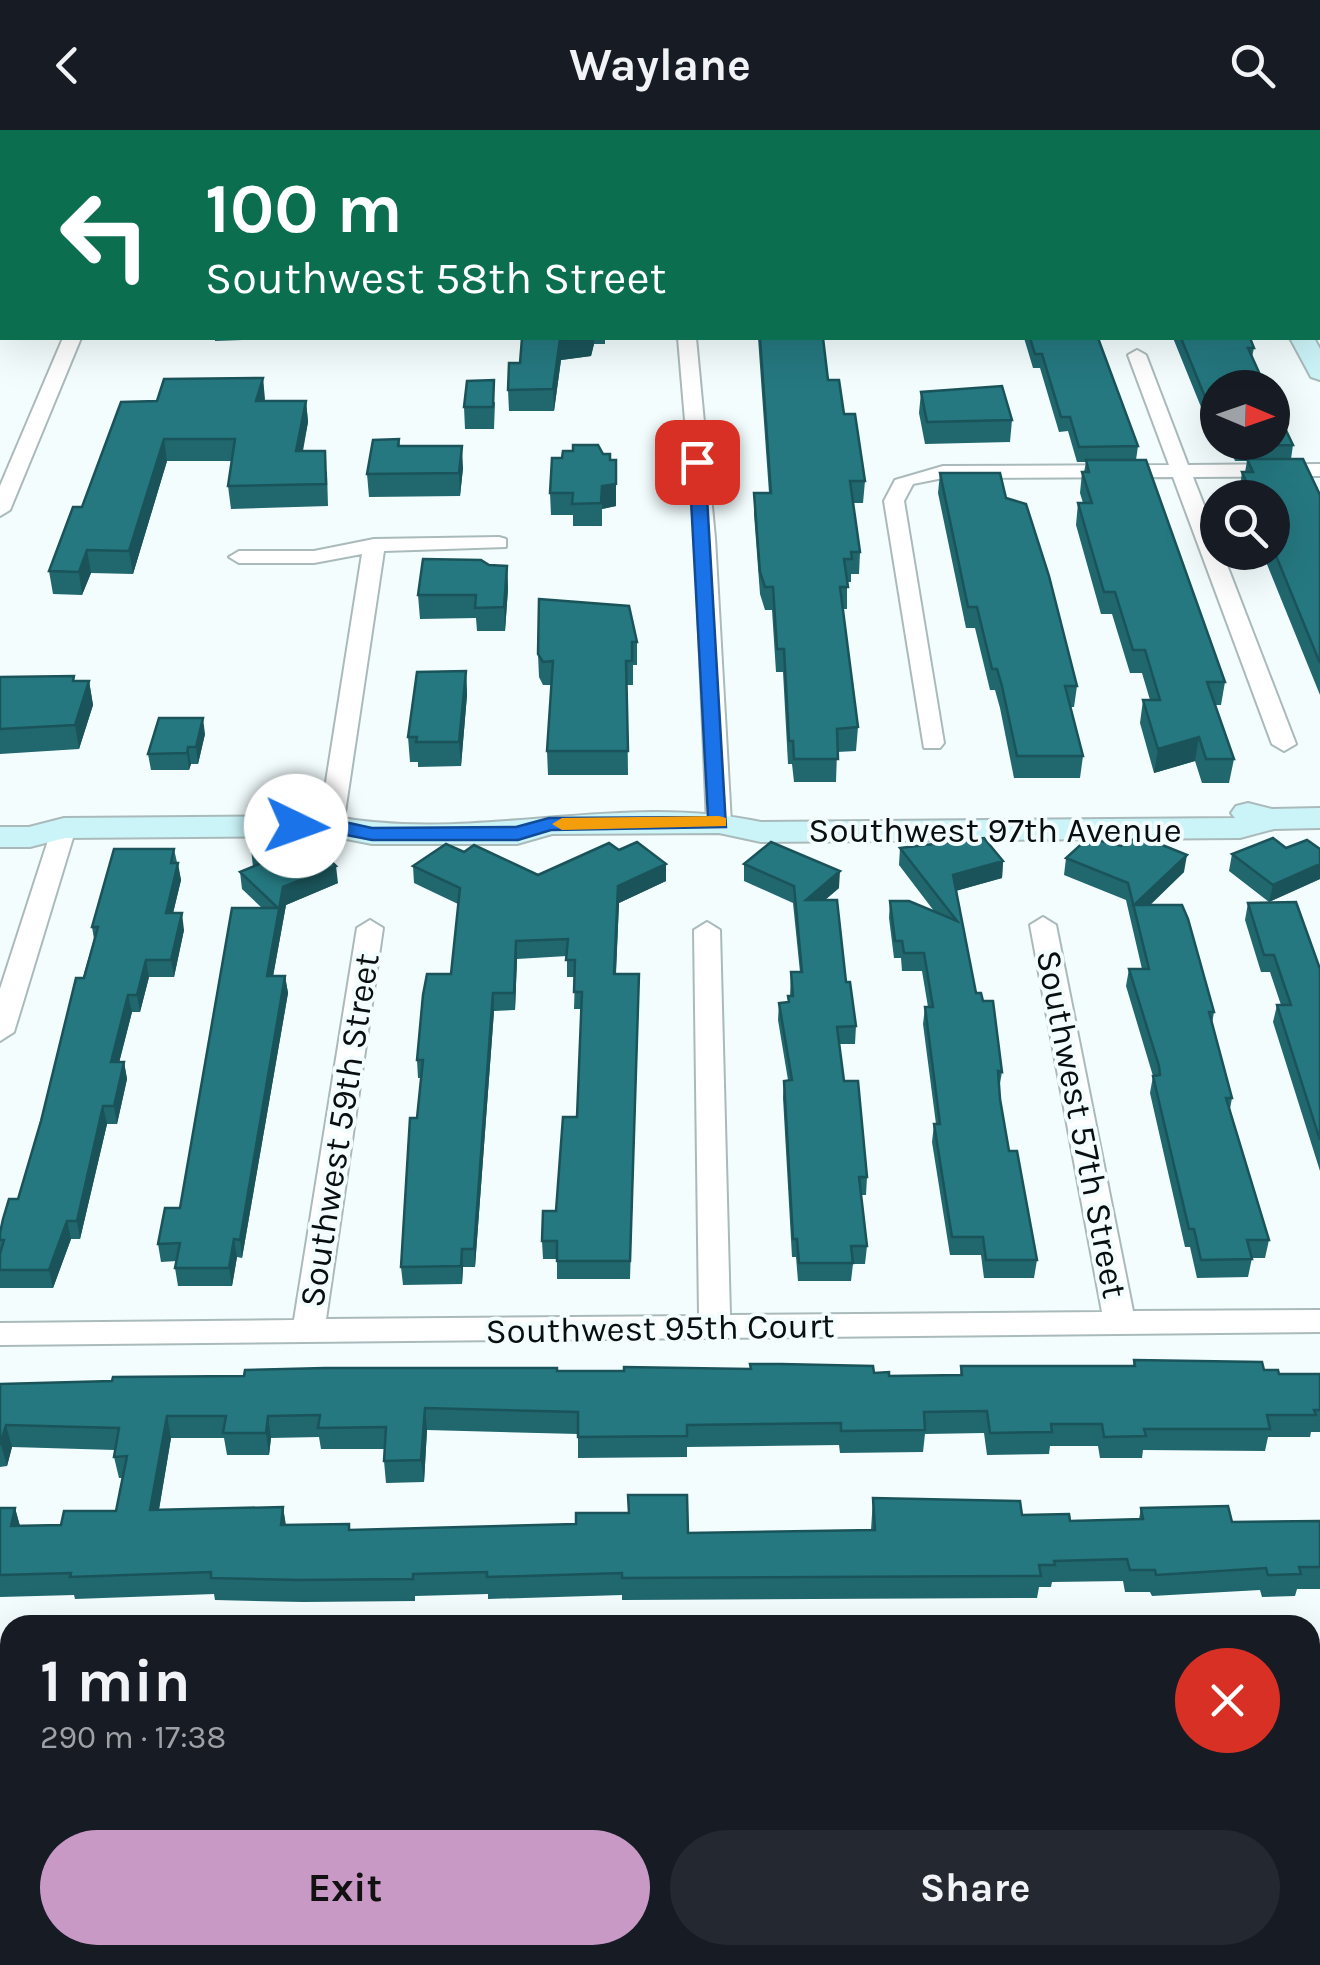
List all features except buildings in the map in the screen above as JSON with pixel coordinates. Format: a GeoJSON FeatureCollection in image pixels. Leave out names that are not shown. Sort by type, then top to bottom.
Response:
{"type":"FeatureCollection","features":[{"type":"Feature","properties":{"kind":"street"},"geometry":{"type":"LineString","coordinates":[[0,510],[71,340]]}},
{"type":"Feature","properties":{"kind":"street"},"geometry":{"type":"LineString","coordinates":[[687,340],[705,538],[719,823]]}},
{"type":"Feature","properties":{"kind":"street"},"geometry":{"type":"LineString","coordinates":[[1303,340],[1320,372]]}},
{"type":"Feature","properties":{"kind":"street"},"geometry":{"type":"LineString","coordinates":[[1138,354],[1284,744]]}},
{"type":"Feature","properties":{"kind":"street"},"geometry":{"type":"LineString","coordinates":[[932,743],[894,501],[905,480],[943,472],[1320,470]]}},
{"type":"Feature","properties":{"kind":"street"},"geometry":{"type":"LineString","coordinates":[[239,558],[314,557],[374,546],[499,543]]}},
{"type":"Feature","properties":{"kind":"street"},"geometry":{"type":"LineString","coordinates":[[331,826],[374,546]]}},
{"type":"Feature","properties":{"kind":"street","name":"Southwest 97th Avenue"},"geometry":{"type":"LineString","coordinates":[[0,818],[36,817],[64,828]]}},
{"type":"Feature","properties":{"kind":"street","name":"Southwest 97th Avenue"},"geometry":{"type":"LineString","coordinates":[[0,837],[30,837],[64,828],[331,826],[372,834],[518,834],[549,824],[719,823],[781,832],[1240,828],[1272,819],[1320,818]]}},
{"type":"Feature","properties":{"kind":"street"},"geometry":{"type":"LineString","coordinates":[[0,1032],[64,828]]}},
{"type":"Feature","properties":{"kind":"street","name":"Southwest 57th Street"},"geometry":{"type":"LineString","coordinates":[[1043,925],[1120,1324]]}},
{"type":"Feature","properties":{"kind":"street","name":"Southwest 59th Street"},"geometry":{"type":"LineString","coordinates":[[308,1332],[370,928]]}},
{"type":"Feature","properties":{"kind":"street"},"geometry":{"type":"LineString","coordinates":[[707,930],[716,1327]]}},
{"type":"Feature","properties":{"kind":"street","name":"Southwest 95th Court"},"geometry":{"type":"LineString","coordinates":[[0,1334],[1320,1322]]}},
{"type":"Feature","properties":{"kind":"slow traffic"},"geometry":{"type":"LineString","coordinates":[[562,824],[719,822]]}},
{"type":"Feature","properties":{"kind":"route"},"geometry":{"type":"LineString","coordinates":[[296,826],[331,826],[372,834],[518,834],[549,824],[719,823],[705,538],[697,462]]}}]}
